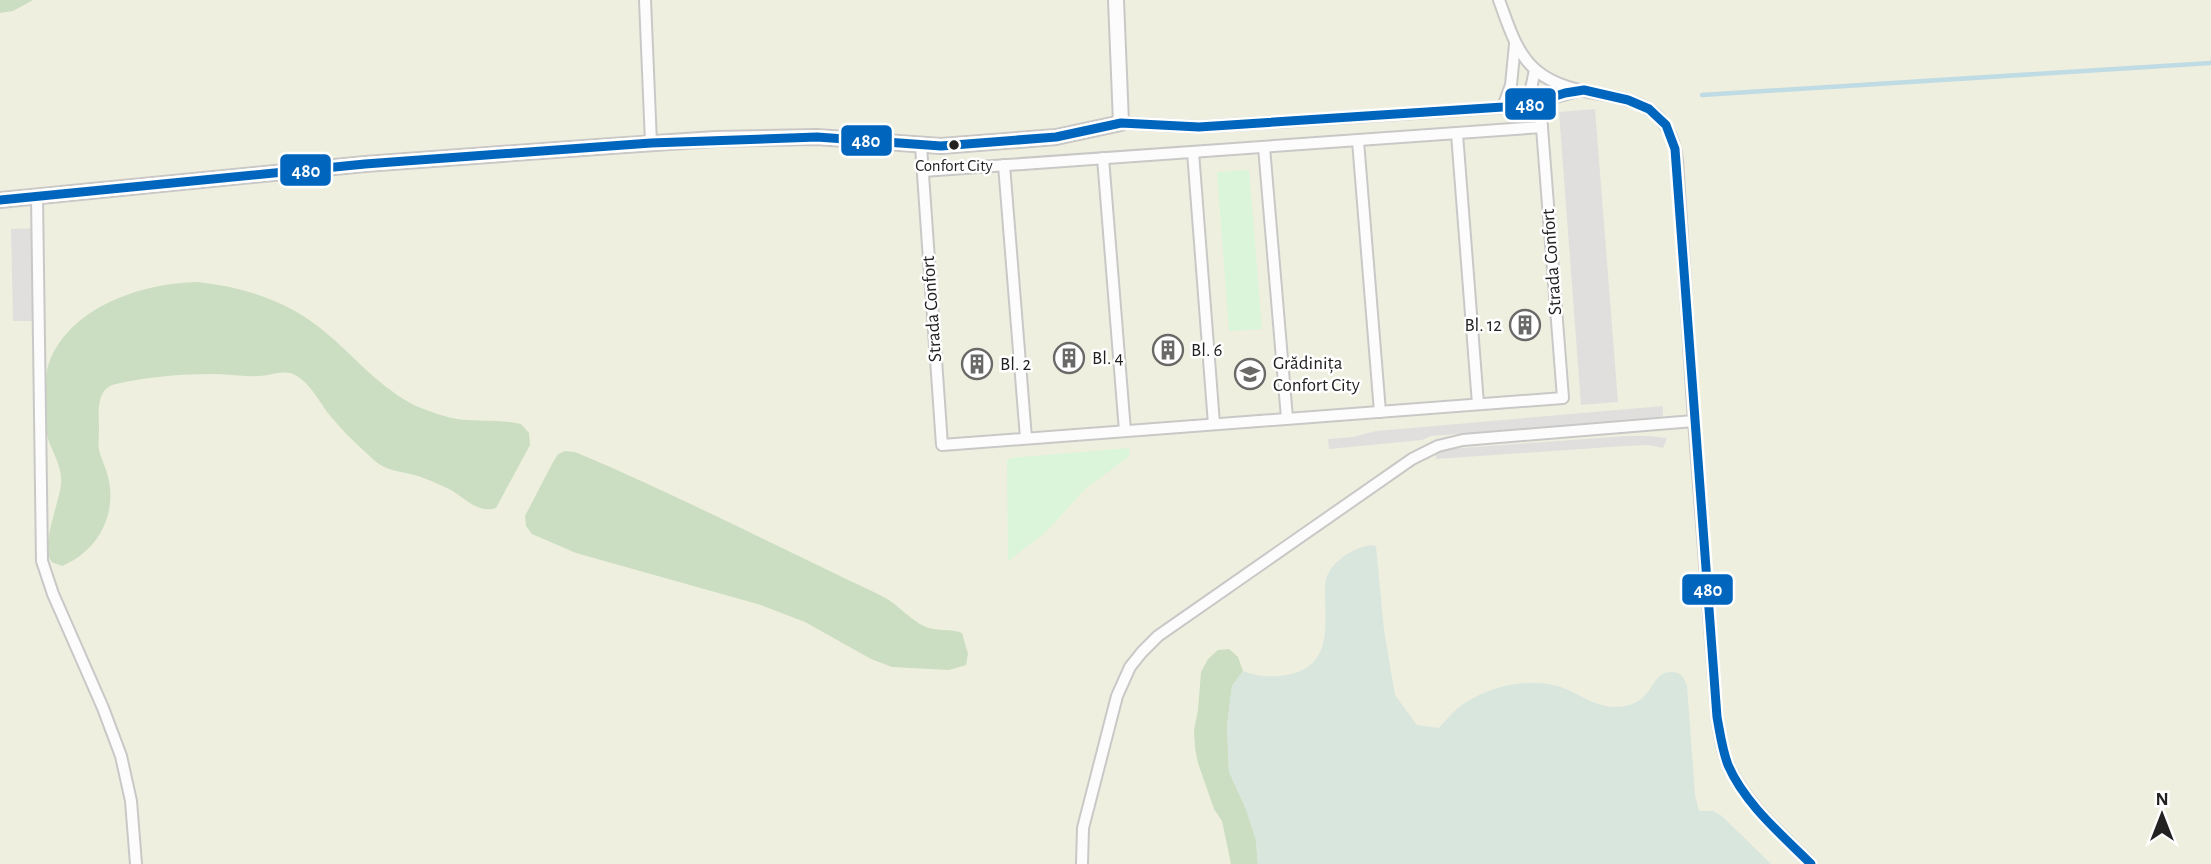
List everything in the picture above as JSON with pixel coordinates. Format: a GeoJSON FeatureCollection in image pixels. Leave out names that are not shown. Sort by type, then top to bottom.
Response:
{"type":"FeatureCollection","features":[{"type":"Feature","properties":{"kind":"street"},"geometry":{"type":"LineString","coordinates":[[645,0],[651,143]]}},
{"type":"Feature","properties":{"kind":"street"},"geometry":{"type":"LineString","coordinates":[[1116,0],[1121,123]]}},
{"type":"Feature","properties":{"kind":"street"},"geometry":{"type":"LineString","coordinates":[[1499,0],[1515,42],[1535,70],[1551,80],[1628,100],[1649,109],[1666,125],[1673,140],[1677,160],[1694,421],[1721,743],[1729,767],[1741,787],[1811,864]]}},
{"type":"Feature","properties":{"kind":"street"},"geometry":{"type":"LineString","coordinates":[[1503,107],[1513,75],[1515,42]]}},
{"type":"Feature","properties":{"kind":"street"},"geometry":{"type":"LineString","coordinates":[[1522,106],[1531,89],[1535,70]]}},
{"type":"Feature","properties":{"kind":"street"},"geometry":{"type":"LineString","coordinates":[[921,146],[923,171],[1193,152],[1255,138],[1522,106],[1584,90]]}},
{"type":"Feature","properties":{"kind":"street"},"geometry":{"type":"LineString","coordinates":[[0,200],[365,164],[651,143],[817,136],[941,146],[1043,138],[1121,123],[1185,127],[1255,138],[1358,141],[1542,127],[1540,102]]}},
{"type":"Feature","properties":{"kind":"street","name":"Strada Confort"},"geometry":{"type":"LineString","coordinates":[[923,171],[942,444],[1125,431],[1563,398],[1542,127]]}},
{"type":"Feature","properties":{"kind":"street"},"geometry":{"type":"LineString","coordinates":[[1457,134],[1478,404]]}},
{"type":"Feature","properties":{"kind":"street"},"geometry":{"type":"LineString","coordinates":[[1255,138],[1287,418]]}},
{"type":"Feature","properties":{"kind":"street"},"geometry":{"type":"LineString","coordinates":[[1358,141],[1380,412]]}},
{"type":"Feature","properties":{"kind":"street"},"geometry":{"type":"LineString","coordinates":[[1193,152],[1214,424]]}},
{"type":"Feature","properties":{"kind":"street"},"geometry":{"type":"LineString","coordinates":[[1103,158],[1125,431]]}},
{"type":"Feature","properties":{"kind":"street"},"geometry":{"type":"LineString","coordinates":[[1004,166],[1026,438]]}},
{"type":"Feature","properties":{"kind":"street"},"geometry":{"type":"LineString","coordinates":[[37,196],[41,553],[52,594],[103,708],[121,756],[131,801],[136,864]]}},
{"type":"Feature","properties":{"kind":"street"},"geometry":{"type":"LineString","coordinates":[[1083,864],[1083,828],[1117,696],[1130,667],[1158,636],[1402,466],[1438,446],[1462,440],[1694,421]]}},
{"type":"Feature","properties":{"kind":"green space"},"geometry":{"type":"Polygon","coordinates":[[[0,0],[2211,0],[2211,864],[0,864],[0,0]]]}},
{"type":"Feature","properties":{"kind":"green space"},"geometry":{"type":"Polygon","coordinates":[[[0,0],[33,0],[13,11],[0,13],[0,0]]]}},
{"type":"Feature","properties":{"kind":"green space"},"geometry":{"type":"Polygon","coordinates":[[[1249,170],[1262,329],[1229,331],[1217,172],[1249,170]]]}},
{"type":"Feature","properties":{"kind":"green space"},"geometry":{"type":"Polygon","coordinates":[[[198,282],[249,292],[296,312],[325,332],[368,372],[416,406],[457,419],[521,424],[529,433],[530,445],[496,508],[477,507],[432,481],[379,464],[338,425],[306,384],[291,373],[263,376],[175,375],[116,384],[104,391],[99,409],[99,448],[108,477],[110,495],[106,520],[94,543],[85,552],[62,566],[52,562],[49,556],[49,536],[60,492],[61,476],[46,429],[45,384],[50,360],[75,325],[93,311],[112,301],[155,287],[198,282]]]}},
{"type":"Feature","properties":{"kind":"green space"},"geometry":{"type":"Polygon","coordinates":[[[1129,448],[1130,456],[1086,488],[1046,532],[1008,561],[1007,461],[1010,458],[1129,448]]]}},
{"type":"Feature","properties":{"kind":"green space"},"geometry":{"type":"Polygon","coordinates":[[[565,451],[575,452],[652,486],[878,594],[926,627],[962,633],[968,654],[966,665],[949,670],[892,667],[871,659],[805,622],[761,605],[576,553],[532,534],[526,526],[525,516],[558,454],[565,451]]]}},
{"type":"Feature","properties":{"kind":"green space"},"geometry":{"type":"Polygon","coordinates":[[[1229,649],[1238,657],[1243,671],[1232,686],[1227,727],[1229,771],[1256,840],[1258,864],[1231,864],[1222,821],[1214,809],[1195,748],[1194,730],[1201,672],[1208,659],[1218,650],[1229,649]]]}},
{"type":"Feature","properties":{"kind":"shaded area"},"geometry":{"type":"Polygon","coordinates":[[[1595,109],[1618,402],[1581,405],[1559,112],[1595,109]]]}},
{"type":"Feature","properties":{"kind":"shaded area"},"geometry":{"type":"Polygon","coordinates":[[[38,228],[39,321],[13,321],[11,229],[38,228]]]}},
{"type":"Feature","properties":{"kind":"shaded area"},"geometry":{"type":"Polygon","coordinates":[[[1663,406],[1663,416],[1646,420],[1431,436],[1422,440],[1329,449],[1328,439],[1353,437],[1376,431],[1663,406]]]}},
{"type":"Feature","properties":{"kind":"shaded area"},"geometry":{"type":"Polygon","coordinates":[[[1626,436],[1667,438],[1663,448],[1648,445],[1625,446],[1436,459],[1435,450],[1626,436]]]}},
{"type":"Feature","properties":{"kind":"shaded area"},"geometry":{"type":"Polygon","coordinates":[[[1371,545],[1376,546],[1384,630],[1395,695],[1417,725],[1439,728],[1455,710],[1481,694],[1521,683],[1548,684],[1601,705],[1626,706],[1641,699],[1662,675],[1678,673],[1687,685],[1695,795],[1699,811],[1713,811],[1722,816],[1771,864],[1258,864],[1256,840],[1246,809],[1229,772],[1227,727],[1232,686],[1243,671],[1261,676],[1285,675],[1305,669],[1315,661],[1324,639],[1326,578],[1341,558],[1371,545]]]}},
{"type":"Feature","properties":{"kind":"waterway"},"geometry":{"type":"LineString","coordinates":[[1702,95],[2211,63]]}},
{"type":"Feature","properties":{"kind":"transit line","name":"480"},"geometry":{"type":"LineString","coordinates":[[0,200],[365,164],[651,143],[817,137],[941,146],[1056,137],[1121,123],[1199,127],[1503,107],[1531,104],[1584,90],[1628,100],[1649,109],[1666,125],[1675,149],[1717,717],[1723,747],[1728,765],[1744,793],[1811,864]]}},
{"type":"Feature","properties":{"kind":"place","name":"Confort City"},"geometry":{"type":"Point","coordinates":[954,145]}},
{"type":"Feature","properties":{"kind":"place","name":"Bl. 12"},"geometry":{"type":"Point","coordinates":[1525,325]}},
{"type":"Feature","properties":{"kind":"place","name":"Bl. 6"},"geometry":{"type":"Point","coordinates":[1168,350]}},
{"type":"Feature","properties":{"kind":"place","name":"Bl. 4"},"geometry":{"type":"Point","coordinates":[1069,358]}},
{"type":"Feature","properties":{"kind":"place","name":"Bl. 2"},"geometry":{"type":"Point","coordinates":[977,364]}},
{"type":"Feature","properties":{"kind":"place","name":"Grădinița Confort City"},"geometry":{"type":"Point","coordinates":[1250,374]}}]}
